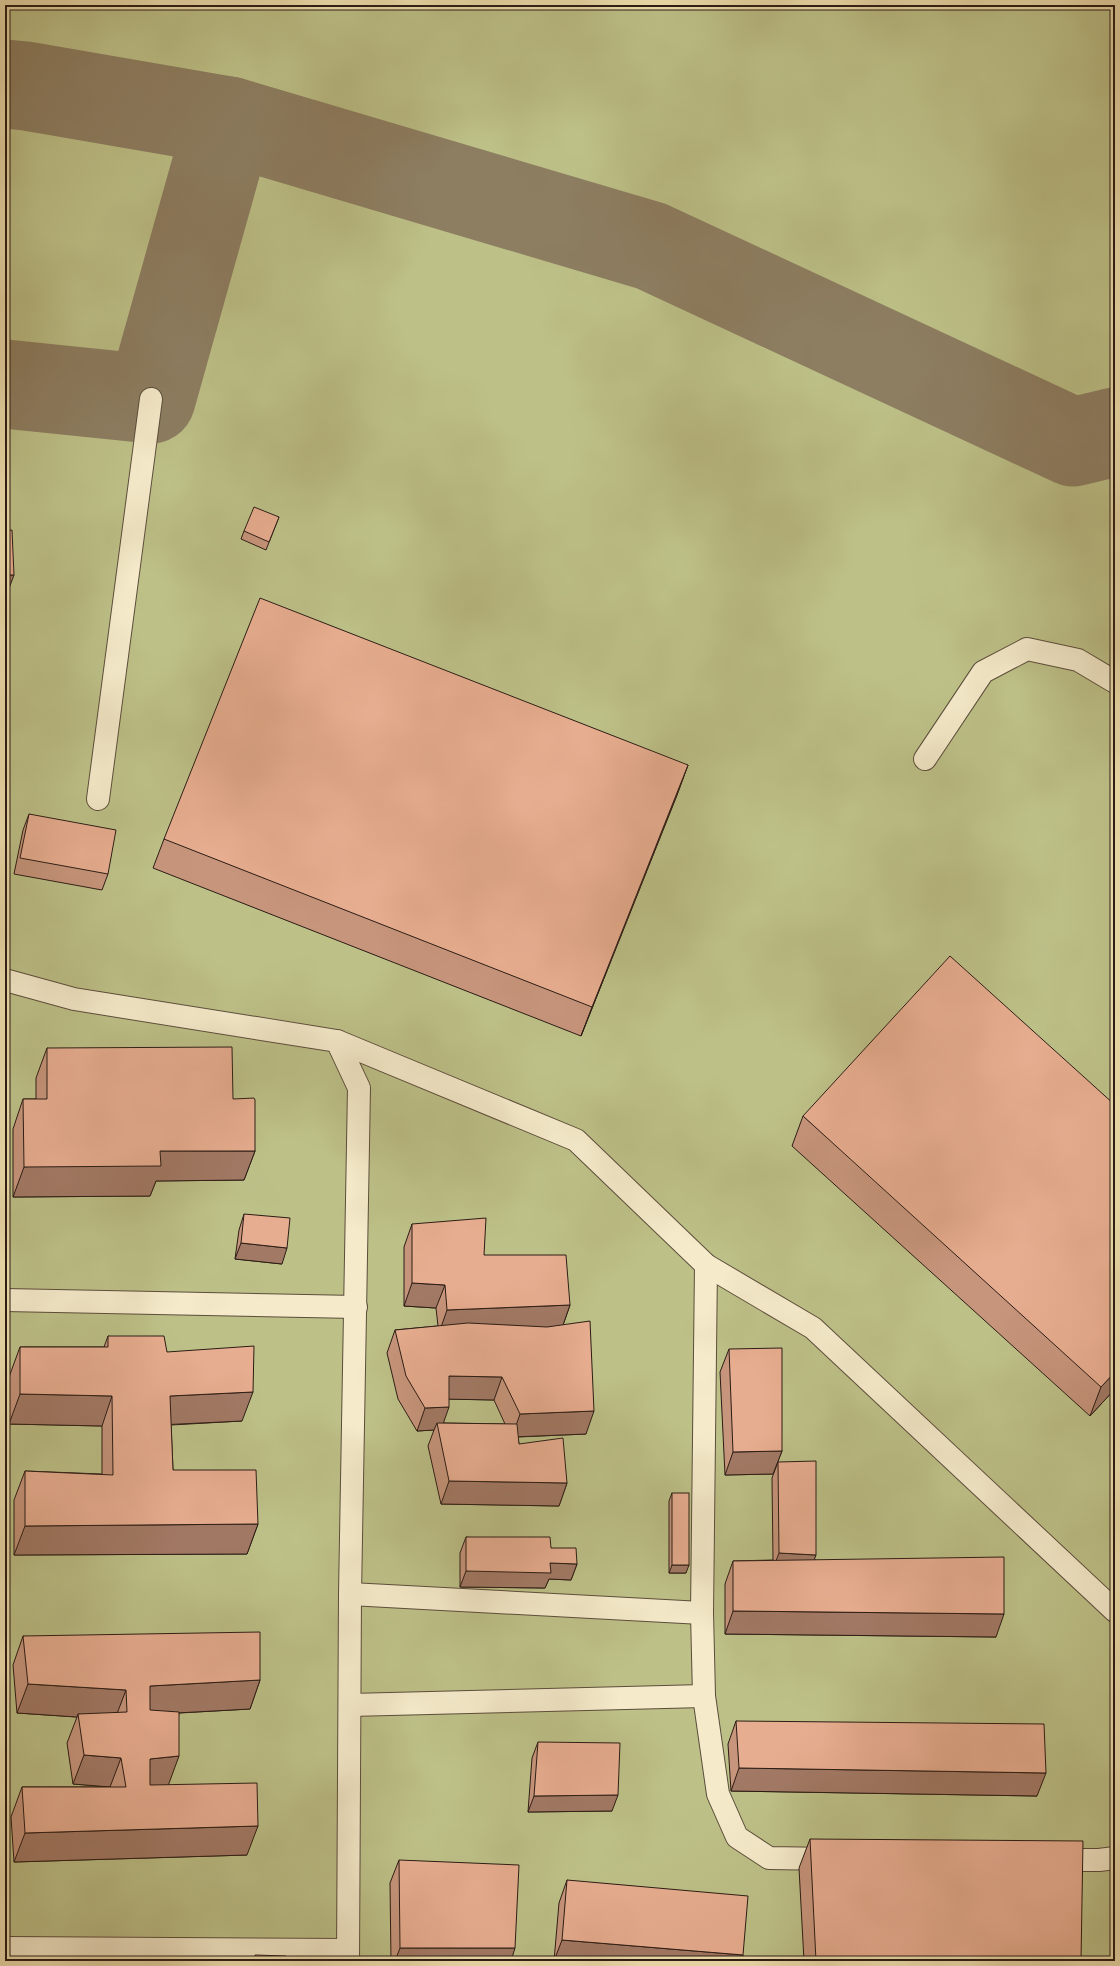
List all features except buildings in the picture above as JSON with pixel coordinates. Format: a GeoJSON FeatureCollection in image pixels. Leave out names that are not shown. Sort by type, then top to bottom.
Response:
{"type":"FeatureCollection","features":[{"type":"Feature","properties":{"kind":"street"},"geometry":{"type":"LineString","coordinates":[[98,799],[151,399]]}},
{"type":"Feature","properties":{"kind":"street"},"geometry":{"type":"LineString","coordinates":[[925,759],[983,672],[1027,649],[1078,660],[1115,682]]}},
{"type":"Feature","properties":{"kind":"street"},"geometry":{"type":"LineString","coordinates":[[5,980],[74,999],[337,1041],[576,1140],[706,1265],[813,1328],[1115,1611]]}},
{"type":"Feature","properties":{"kind":"street"},"geometry":{"type":"LineString","coordinates":[[5,1948],[347,1955],[350,1594],[359,1088],[337,1041]]}},
{"type":"Feature","properties":{"kind":"street"},"geometry":{"type":"LineString","coordinates":[[706,1265],[702,1612],[704,1696],[718,1794],[737,1837],[769,1858],[855,1859]]}},
{"type":"Feature","properties":{"kind":"street"},"geometry":{"type":"LineString","coordinates":[[5,1300],[356,1307]]}},
{"type":"Feature","properties":{"kind":"street"},"geometry":{"type":"LineString","coordinates":[[350,1594],[702,1612]]}},
{"type":"Feature","properties":{"kind":"street"},"geometry":{"type":"LineString","coordinates":[[350,1705],[704,1696]]}},
{"type":"Feature","properties":{"kind":"street"},"geometry":{"type":"LineString","coordinates":[[1036,1860],[1099,1860],[1115,1858]]}},
{"type":"Feature","properties":{"kind":"green space"},"geometry":{"type":"Polygon","coordinates":[[[5,5],[1115,5],[1115,1961],[5,1961],[5,5]]]}},
{"type":"Feature","properties":{"kind":"taxiway"},"geometry":{"type":"LineString","coordinates":[[5,84],[26,86],[229,121],[651,246],[1073,442],[1115,432]]}},
{"type":"Feature","properties":{"kind":"taxiway"},"geometry":{"type":"LineString","coordinates":[[5,384],[151,399],[229,121]]}}]}
